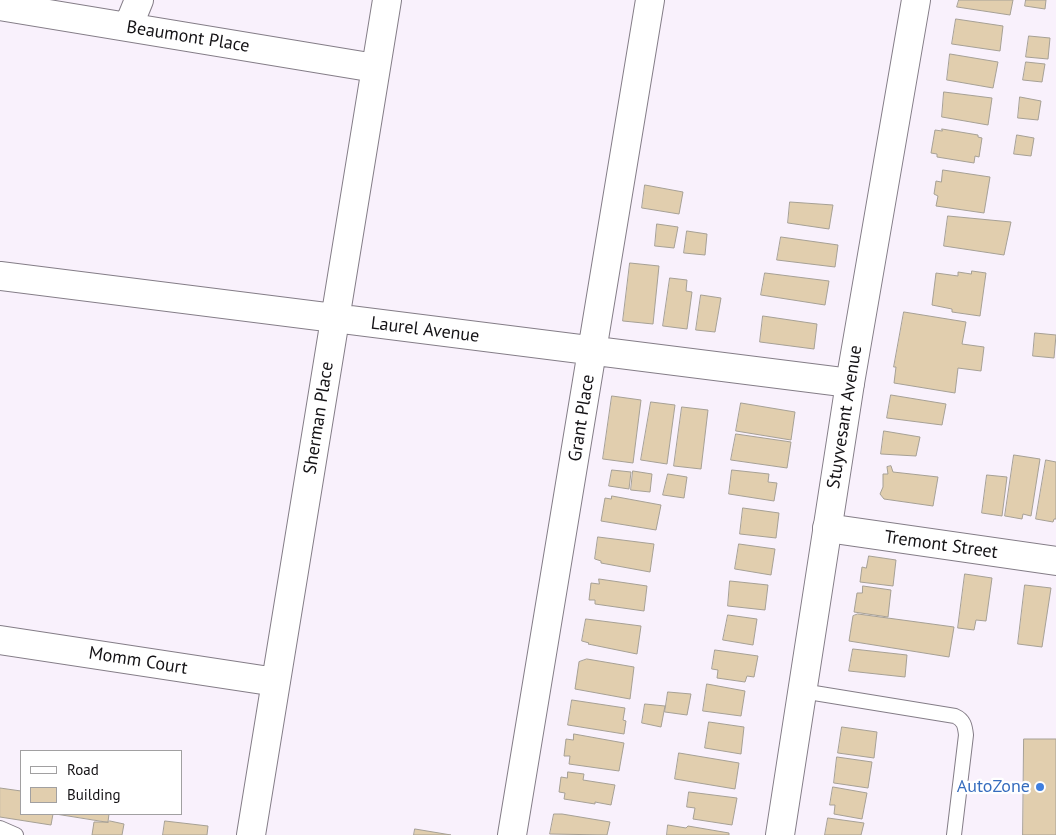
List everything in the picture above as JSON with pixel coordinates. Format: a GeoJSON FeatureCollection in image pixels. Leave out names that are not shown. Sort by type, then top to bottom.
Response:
{"type":"FeatureCollection","features":[{"type":"Feature","properties":{"kind":"street"},"geometry":{"type":"LineString","coordinates":[[128,27],[138,0]]}},
{"type":"Feature","properties":{"kind":"street","name":"Sherman Place"},"geometry":{"type":"LineString","coordinates":[[251,835],[387,0]]}},
{"type":"Feature","properties":{"kind":"street","name":"Grant Place"},"geometry":{"type":"LineString","coordinates":[[512,835],[650,0]]}},
{"type":"Feature","properties":{"kind":"street","name":"Stuyvesant Avenue"},"geometry":{"type":"LineString","coordinates":[[780,835],[850,383],[916,0]]}},
{"type":"Feature","properties":{"kind":"street","name":"Beaumont Place"},"geometry":{"type":"LineString","coordinates":[[0,6],[376,68]]}},
{"type":"Feature","properties":{"kind":"street","name":"Laurel Avenue"},"geometry":{"type":"LineString","coordinates":[[0,276],[850,383]]}},
{"type":"Feature","properties":{"kind":"street","name":"Tremont Street"},"geometry":{"type":"LineString","coordinates":[[827,528],[1056,561]]}},
{"type":"Feature","properties":{"kind":"street","name":"Momm Court"},"geometry":{"type":"LineString","coordinates":[[0,640],[276,682]]}},
{"type":"Feature","properties":{"kind":"lane"},"geometry":{"type":"LineString","coordinates":[[802,691],[946,714],[960,718],[964,724],[966,735],[954,835]]}},
{"type":"Feature","properties":{"kind":"lane"},"geometry":{"type":"LineString","coordinates":[[0,828],[16,835]]}},
{"type":"Feature","properties":{"kind":"building"},"geometry":{"type":"Polygon","coordinates":[[[959,0],[1013,0],[1010,15],[957,7],[959,0]]]}},
{"type":"Feature","properties":{"kind":"building"},"geometry":{"type":"Polygon","coordinates":[[[1026,0],[1046,0],[1045,9],[1025,6],[1026,0]]]}},
{"type":"Feature","properties":{"kind":"building"},"geometry":{"type":"Polygon","coordinates":[[[956,19],[1003,26],[1000,51],[952,44],[956,19]]]}},
{"type":"Feature","properties":{"kind":"building"},"geometry":{"type":"Polygon","coordinates":[[[1029,36],[1050,38],[1048,59],[1026,57],[1029,36]]]}},
{"type":"Feature","properties":{"kind":"building"},"geometry":{"type":"Polygon","coordinates":[[[950,54],[998,62],[993,88],[947,80],[950,54]]]}},
{"type":"Feature","properties":{"kind":"building"},"geometry":{"type":"Polygon","coordinates":[[[1026,62],[1045,64],[1042,82],[1023,80],[1026,62]]]}},
{"type":"Feature","properties":{"kind":"building"},"geometry":{"type":"Polygon","coordinates":[[[944,92],[992,98],[988,125],[942,117],[944,92]]]}},
{"type":"Feature","properties":{"kind":"building"},"geometry":{"type":"Polygon","coordinates":[[[1020,97],[1041,101],[1038,120],[1018,118],[1020,97]]]}},
{"type":"Feature","properties":{"kind":"building"},"geometry":{"type":"Polygon","coordinates":[[[942,129],[978,135],[978,137],[982,138],[979,157],[975,156],[974,163],[937,157],[937,154],[931,153],[935,130],[942,131],[942,129]]]}},
{"type":"Feature","properties":{"kind":"building"},"geometry":{"type":"Polygon","coordinates":[[[1017,135],[1034,138],[1031,156],[1014,154],[1017,135]]]}},
{"type":"Feature","properties":{"kind":"building"},"geometry":{"type":"Polygon","coordinates":[[[943,170],[990,177],[984,213],[936,206],[938,196],[934,194],[936,181],[941,182],[943,170]]]}},
{"type":"Feature","properties":{"kind":"building"},"geometry":{"type":"Polygon","coordinates":[[[645,185],[683,192],[679,214],[642,208],[645,185]]]}},
{"type":"Feature","properties":{"kind":"building"},"geometry":{"type":"Polygon","coordinates":[[[790,202],[833,205],[829,229],[788,223],[790,202]]]}},
{"type":"Feature","properties":{"kind":"building"},"geometry":{"type":"Polygon","coordinates":[[[948,216],[1011,222],[1004,255],[944,246],[948,216]]]}},
{"type":"Feature","properties":{"kind":"building"},"geometry":{"type":"Polygon","coordinates":[[[657,224],[678,227],[674,248],[655,246],[657,224]]]}},
{"type":"Feature","properties":{"kind":"building"},"geometry":{"type":"Polygon","coordinates":[[[687,231],[707,234],[705,255],[684,253],[687,231]]]}},
{"type":"Feature","properties":{"kind":"building"},"geometry":{"type":"Polygon","coordinates":[[[781,237],[838,245],[835,267],[777,260],[781,237]]]}},
{"type":"Feature","properties":{"kind":"building"},"geometry":{"type":"Polygon","coordinates":[[[630,263],[659,266],[653,324],[623,321],[630,263]]]}},
{"type":"Feature","properties":{"kind":"building"},"geometry":{"type":"Polygon","coordinates":[[[972,271],[986,273],[980,316],[952,312],[952,309],[932,305],[936,273],[958,276],[958,272],[971,274],[972,271]]]}},
{"type":"Feature","properties":{"kind":"building"},"geometry":{"type":"Polygon","coordinates":[[[765,273],[829,281],[825,305],[761,295],[765,273]]]}},
{"type":"Feature","properties":{"kind":"building"},"geometry":{"type":"Polygon","coordinates":[[[670,278],[687,280],[686,291],[692,292],[687,329],[663,326],[670,278]]]}},
{"type":"Feature","properties":{"kind":"building"},"geometry":{"type":"Polygon","coordinates":[[[701,295],[721,298],[715,332],[696,330],[701,295]]]}},
{"type":"Feature","properties":{"kind":"building"},"geometry":{"type":"Polygon","coordinates":[[[904,312],[966,322],[962,344],[984,347],[981,371],[958,368],[955,393],[894,383],[896,367],[894,367],[904,312]]]}},
{"type":"Feature","properties":{"kind":"building"},"geometry":{"type":"Polygon","coordinates":[[[763,316],[817,324],[814,349],[760,342],[763,316]]]}},
{"type":"Feature","properties":{"kind":"building"},"geometry":{"type":"Polygon","coordinates":[[[1035,333],[1056,335],[1054,358],[1033,356],[1035,333]]]}},
{"type":"Feature","properties":{"kind":"building"},"geometry":{"type":"Polygon","coordinates":[[[891,395],[946,404],[942,425],[887,418],[891,395]]]}},
{"type":"Feature","properties":{"kind":"building"},"geometry":{"type":"Polygon","coordinates":[[[612,396],[641,400],[633,463],[603,459],[612,396]]]}},
{"type":"Feature","properties":{"kind":"building"},"geometry":{"type":"Polygon","coordinates":[[[651,402],[675,405],[667,464],[641,460],[651,402]]]}},
{"type":"Feature","properties":{"kind":"building"},"geometry":{"type":"Polygon","coordinates":[[[741,403],[795,412],[791,440],[736,431],[741,403]]]}},
{"type":"Feature","properties":{"kind":"building"},"geometry":{"type":"Polygon","coordinates":[[[682,407],[708,410],[701,469],[674,466],[682,407]]]}},
{"type":"Feature","properties":{"kind":"building"},"geometry":{"type":"Polygon","coordinates":[[[884,431],[920,437],[916,456],[881,454],[884,431]]]}},
{"type":"Feature","properties":{"kind":"building"},"geometry":{"type":"Polygon","coordinates":[[[736,434],[791,442],[787,468],[731,460],[736,434]]]}},
{"type":"Feature","properties":{"kind":"building"},"geometry":{"type":"Polygon","coordinates":[[[1014,455],[1040,459],[1031,516],[1023,514],[1022,519],[1005,516],[1014,455]]]}},
{"type":"Feature","properties":{"kind":"building"},"geometry":{"type":"Polygon","coordinates":[[[1046,460],[1056,462],[1056,519],[1053,522],[1036,519],[1046,460]]]}},
{"type":"Feature","properties":{"kind":"building"},"geometry":{"type":"Polygon","coordinates":[[[891,466],[893,472],[938,477],[933,506],[884,499],[880,494],[883,487],[883,474],[888,474],[887,467],[891,466]]]}},
{"type":"Feature","properties":{"kind":"building"},"geometry":{"type":"Polygon","coordinates":[[[612,470],[631,472],[629,489],[609,486],[612,470]]]}},
{"type":"Feature","properties":{"kind":"building"},"geometry":{"type":"Polygon","coordinates":[[[732,470],[769,474],[768,482],[777,483],[774,501],[729,494],[732,470]]]}},
{"type":"Feature","properties":{"kind":"building"},"geometry":{"type":"Polygon","coordinates":[[[633,471],[652,474],[650,492],[631,490],[633,471]]]}},
{"type":"Feature","properties":{"kind":"building"},"geometry":{"type":"Polygon","coordinates":[[[668,474],[687,477],[684,498],[663,495],[668,474]]]}},
{"type":"Feature","properties":{"kind":"building"},"geometry":{"type":"Polygon","coordinates":[[[987,475],[1007,477],[1002,516],[982,513],[987,475]]]}},
{"type":"Feature","properties":{"kind":"building"},"geometry":{"type":"Polygon","coordinates":[[[612,496],[661,505],[656,530],[601,521],[605,498],[611,499],[612,496]]]}},
{"type":"Feature","properties":{"kind":"building"},"geometry":{"type":"Polygon","coordinates":[[[743,508],[779,513],[776,538],[740,534],[743,508]]]}},
{"type":"Feature","properties":{"kind":"building"},"geometry":{"type":"Polygon","coordinates":[[[598,537],[654,544],[650,572],[601,563],[601,561],[595,559],[598,537]]]}},
{"type":"Feature","properties":{"kind":"building"},"geometry":{"type":"Polygon","coordinates":[[[739,544],[775,549],[771,575],[735,569],[739,544]]]}},
{"type":"Feature","properties":{"kind":"building"},"geometry":{"type":"Polygon","coordinates":[[[869,556],[896,560],[893,586],[860,582],[862,567],[866,568],[869,556]]]}},
{"type":"Feature","properties":{"kind":"building"},"geometry":{"type":"Polygon","coordinates":[[[965,574],[992,578],[986,621],[976,620],[974,630],[958,628],[965,574]]]}},
{"type":"Feature","properties":{"kind":"building"},"geometry":{"type":"Polygon","coordinates":[[[599,579],[647,586],[644,611],[595,604],[595,600],[589,600],[591,583],[599,584],[599,579]]]}},
{"type":"Feature","properties":{"kind":"building"},"geometry":{"type":"Polygon","coordinates":[[[730,581],[768,585],[765,610],[728,606],[730,581]]]}},
{"type":"Feature","properties":{"kind":"building"},"geometry":{"type":"Polygon","coordinates":[[[1025,585],[1051,588],[1042,647],[1018,644],[1025,585]]]}},
{"type":"Feature","properties":{"kind":"building"},"geometry":{"type":"Polygon","coordinates":[[[863,586],[891,590],[888,617],[854,612],[857,593],[862,593],[863,586]]]}},
{"type":"Feature","properties":{"kind":"building"},"geometry":{"type":"Polygon","coordinates":[[[858,614],[954,627],[949,657],[849,641],[853,616],[858,614]]]}},
{"type":"Feature","properties":{"kind":"building"},"geometry":{"type":"Polygon","coordinates":[[[728,615],[757,619],[753,645],[723,640],[728,615]]]}},
{"type":"Feature","properties":{"kind":"building"},"geometry":{"type":"Polygon","coordinates":[[[586,619],[641,626],[637,654],[588,644],[582,641],[586,619]]]}},
{"type":"Feature","properties":{"kind":"building"},"geometry":{"type":"Polygon","coordinates":[[[853,649],[907,655],[905,677],[849,671],[853,649]]]}},
{"type":"Feature","properties":{"kind":"building"},"geometry":{"type":"Polygon","coordinates":[[[715,650],[758,656],[754,677],[747,676],[745,682],[717,678],[718,670],[712,669],[715,650]]]}},
{"type":"Feature","properties":{"kind":"building"},"geometry":{"type":"Polygon","coordinates":[[[587,659],[634,667],[630,699],[575,689],[579,662],[587,659]]]}},
{"type":"Feature","properties":{"kind":"building"},"geometry":{"type":"Polygon","coordinates":[[[707,684],[745,691],[741,716],[703,711],[707,684]]]}},
{"type":"Feature","properties":{"kind":"building"},"geometry":{"type":"Polygon","coordinates":[[[668,692],[691,694],[687,715],[665,712],[668,692]]]}},
{"type":"Feature","properties":{"kind":"building"},"geometry":{"type":"Polygon","coordinates":[[[572,700],[625,708],[623,720],[626,721],[624,734],[568,725],[572,700]]]}},
{"type":"Feature","properties":{"kind":"building"},"geometry":{"type":"Polygon","coordinates":[[[645,704],[665,706],[661,727],[642,723],[645,704]]]}},
{"type":"Feature","properties":{"kind":"building"},"geometry":{"type":"Polygon","coordinates":[[[709,722],[744,727],[741,754],[705,748],[709,722]]]}},
{"type":"Feature","properties":{"kind":"building"},"geometry":{"type":"Polygon","coordinates":[[[842,727],[877,732],[874,758],[838,753],[842,727]]]}},
{"type":"Feature","properties":{"kind":"building"},"geometry":{"type":"Polygon","coordinates":[[[574,734],[624,743],[619,771],[569,764],[570,756],[564,756],[566,739],[573,740],[574,734]]]}},
{"type":"Feature","properties":{"kind":"building","name":"AutoZone"},"geometry":{"type":"Polygon","coordinates":[[[1024,739],[1056,739],[1056,835],[1023,835],[1024,739]]]}},
{"type":"Feature","properties":{"kind":"building"},"geometry":{"type":"Polygon","coordinates":[[[679,753],[739,763],[735,789],[675,779],[679,753]]]}},
{"type":"Feature","properties":{"kind":"building"},"geometry":{"type":"Polygon","coordinates":[[[837,757],[872,762],[868,788],[834,783],[837,757]]]}},
{"type":"Feature","properties":{"kind":"building"},"geometry":{"type":"Polygon","coordinates":[[[568,772],[584,774],[583,780],[615,785],[611,805],[564,799],[565,793],[559,792],[561,777],[567,778],[568,772]]]}},
{"type":"Feature","properties":{"kind":"building"},"geometry":{"type":"Polygon","coordinates":[[[833,787],[867,793],[862,819],[834,814],[835,805],[830,805],[833,787]]]}},
{"type":"Feature","properties":{"kind":"building"},"geometry":{"type":"Polygon","coordinates":[[[0,788],[20,791],[20,815],[53,815],[51,825],[0,817],[0,788]]]}},
{"type":"Feature","properties":{"kind":"building"},"geometry":{"type":"Polygon","coordinates":[[[689,792],[737,798],[732,825],[693,819],[695,808],[687,807],[689,792]]]}},
{"type":"Feature","properties":{"kind":"building"},"geometry":{"type":"Polygon","coordinates":[[[554,814],[610,822],[607,835],[550,834],[554,814]]]}},
{"type":"Feature","properties":{"kind":"building"},"geometry":{"type":"Polygon","coordinates":[[[62,815],[109,815],[108,822],[62,815]]]}},
{"type":"Feature","properties":{"kind":"building"},"geometry":{"type":"Polygon","coordinates":[[[828,818],[864,823],[861,835],[825,835],[828,818]]]}},
{"type":"Feature","properties":{"kind":"building"},"geometry":{"type":"Polygon","coordinates":[[[110,821],[124,824],[122,835],[92,835],[94,822],[110,821]]]}},
{"type":"Feature","properties":{"kind":"building"},"geometry":{"type":"Polygon","coordinates":[[[165,821],[208,826],[207,835],[163,835],[165,821]]]}},
{"type":"Feature","properties":{"kind":"building"},"geometry":{"type":"Polygon","coordinates":[[[668,825],[686,828],[688,826],[729,833],[729,835],[667,835],[668,825]]]}},
{"type":"Feature","properties":{"kind":"building"},"geometry":{"type":"Polygon","coordinates":[[[415,829],[451,835],[414,835],[415,829]]]}},
{"type":"Feature","properties":{"kind":"place","name":"AutoZone"},"geometry":{"type":"Point","coordinates":[1040,787]}}]}
